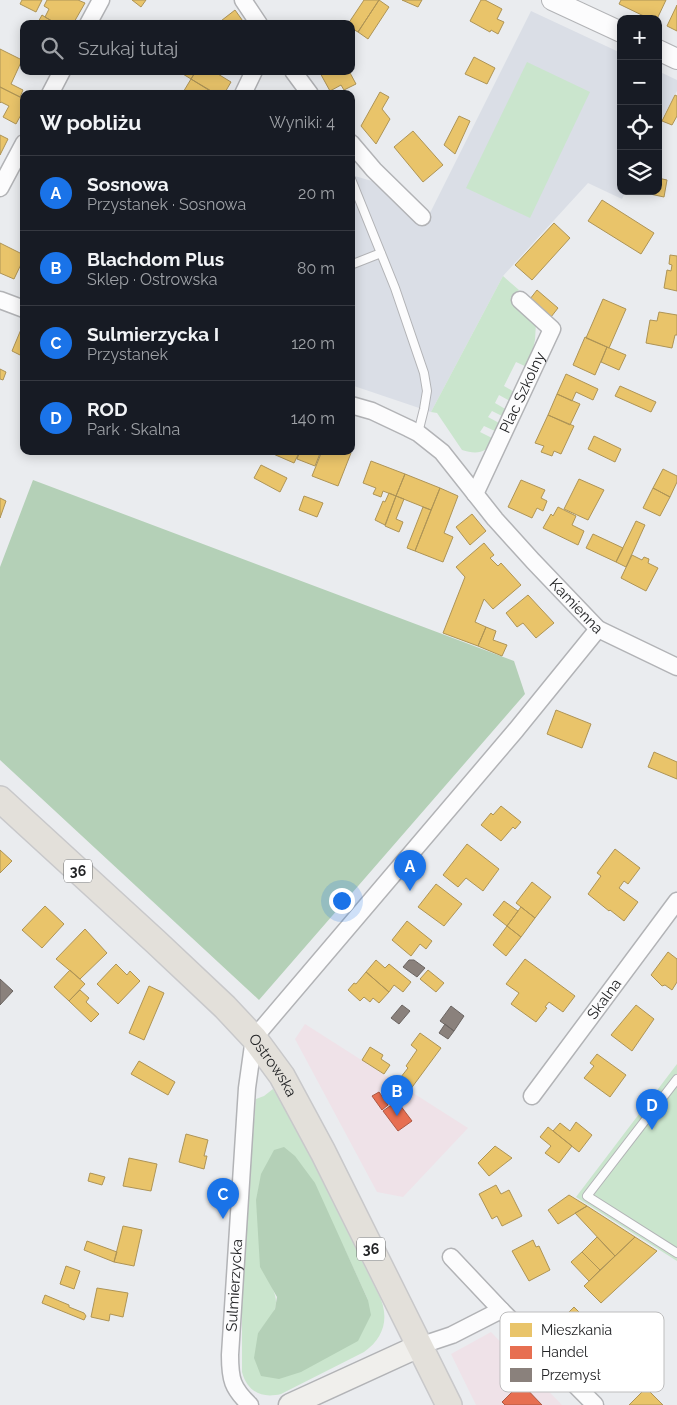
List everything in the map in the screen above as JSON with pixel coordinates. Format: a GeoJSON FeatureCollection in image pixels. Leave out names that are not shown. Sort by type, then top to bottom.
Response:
{"type":"FeatureCollection","features":[{"type":"Feature","properties":{"kind":"main road","name":"Ostrowska"},"geometry":{"type":"LineString","coordinates":[[0,799],[156,942],[225,1007],[254,1038],[282,1076],[300,1106],[449,1405]]}},
{"type":"Feature","properties":{"kind":"main road"},"geometry":{"type":"LineString","coordinates":[[290,1405],[419,1346]]}},
{"type":"Feature","properties":{"kind":"street"},"geometry":{"type":"LineString","coordinates":[[90,20],[101,0]]}},
{"type":"Feature","properties":{"kind":"street"},"geometry":{"type":"LineString","coordinates":[[243,0],[256,20]]}},
{"type":"Feature","properties":{"kind":"street"},"geometry":{"type":"LineString","coordinates":[[552,0],[617,30]]}},
{"type":"Feature","properties":{"kind":"street"},"geometry":{"type":"LineString","coordinates":[[662,52],[677,59]]}},
{"type":"Feature","properties":{"kind":"street"},"geometry":{"type":"LineString","coordinates":[[52,90],[60,75]]}},
{"type":"Feature","properties":{"kind":"street"},"geometry":{"type":"LineString","coordinates":[[245,90],[252,75]]}},
{"type":"Feature","properties":{"kind":"street"},"geometry":{"type":"LineString","coordinates":[[296,75],[307,90]]}},
{"type":"Feature","properties":{"kind":"street"},"geometry":{"type":"LineString","coordinates":[[355,148],[374,170],[422,217]]}},
{"type":"Feature","properties":{"kind":"street"},"geometry":{"type":"LineString","coordinates":[[0,188],[20,150]]}},
{"type":"Feature","properties":{"kind":"street"},"geometry":{"type":"LineString","coordinates":[[0,300],[20,308]]}},
{"type":"Feature","properties":{"kind":"street","name":"Plac Szkolny"},"geometry":{"type":"LineString","coordinates":[[476,494],[552,328],[520,300]]}},
{"type":"Feature","properties":{"kind":"street","name":"Kamienna"},"geometry":{"type":"LineString","coordinates":[[355,406],[372,411],[418,433],[442,452],[495,519],[598,629],[677,667]]}},
{"type":"Feature","properties":{"kind":"street"},"geometry":{"type":"LineString","coordinates":[[254,1038],[491,760],[598,629]]}},
{"type":"Feature","properties":{"kind":"street","name":"Skalna"},"geometry":{"type":"LineString","coordinates":[[532,1096],[677,901]]}},
{"type":"Feature","properties":{"kind":"street","name":"Sulmierzycka"},"geometry":{"type":"LineString","coordinates":[[250,1405],[237,1392],[230,1373],[247,1088],[254,1038]]}},
{"type":"Feature","properties":{"kind":"street"},"geometry":{"type":"LineString","coordinates":[[419,1346],[452,1335],[501,1310],[451,1257]]}},
{"type":"Feature","properties":{"kind":"street"},"geometry":{"type":"LineString","coordinates":[[582,1392],[595,1405]]}},
{"type":"Feature","properties":{"kind":"lane"},"geometry":{"type":"LineString","coordinates":[[355,189],[411,331],[424,373],[427,391],[418,433]]}},
{"type":"Feature","properties":{"kind":"lane"},"geometry":{"type":"LineString","coordinates":[[355,263],[381,253]]}},
{"type":"Feature","properties":{"kind":"lane"},"geometry":{"type":"LineString","coordinates":[[677,1079],[587,1196],[677,1253]]}},
{"type":"Feature","properties":{"kind":"shaded area"},"geometry":{"type":"Polygon","coordinates":[[[531,11],[617,51],[617,195],[624,195],[622,199],[588,183],[503,276],[431,412],[355,386],[355,176],[372,181],[419,224],[431,211],[531,11]]]}},
{"type":"Feature","properties":{"kind":"shaded area"},"geometry":{"type":"Polygon","coordinates":[[[662,73],[677,80],[677,91],[662,119],[662,73]]]}},
{"type":"Feature","properties":{"kind":"shaded area"},"geometry":{"type":"Polygon","coordinates":[[[305,1024],[468,1128],[403,1197],[377,1192],[295,1039],[305,1024]]]}},
{"type":"Feature","properties":{"kind":"shaded area"},"geometry":{"type":"Polygon","coordinates":[[[491,1332],[500,1341],[500,1392],[549,1392],[562,1405],[476,1405],[451,1354],[491,1332]]]}},
{"type":"Feature","properties":{"kind":"green space"},"geometry":{"type":"Polygon","coordinates":[[[527,62],[590,92],[530,218],[466,188],[527,62]]]}},
{"type":"Feature","properties":{"kind":"green space"},"geometry":{"type":"Polygon","coordinates":[[[503,276],[519,290],[511,299],[536,323],[535,340],[529,368],[516,362],[504,386],[516,393],[512,402],[499,395],[495,403],[507,410],[504,417],[492,411],[488,417],[501,424],[497,432],[484,426],[480,432],[494,439],[491,444],[481,452],[467,452],[462,450],[437,413],[431,412],[503,276]]]}},
{"type":"Feature","properties":{"kind":"green space"},"geometry":{"type":"Polygon","coordinates":[[[33,480],[514,661],[525,694],[259,1000],[0,760],[0,567],[33,480]]]}},
{"type":"Feature","properties":{"kind":"green space"},"geometry":{"type":"Polygon","coordinates":[[[677,1064],[677,1261],[576,1197],[677,1064]]]}},
{"type":"Feature","properties":{"kind":"green space"},"geometry":{"type":"Polygon","coordinates":[[[273,1089],[291,1118],[378,1293],[384,1310],[381,1333],[377,1340],[364,1352],[281,1394],[274,1395],[261,1394],[251,1389],[244,1379],[242,1372],[242,1265],[256,1099],[273,1089]],[[345,1250],[270,1283],[276,1299],[276,1305],[272,1315],[258,1333],[368,1300],[345,1250]]]}},
{"type":"Feature","properties":{"kind":"green space"},"geometry":{"type":"Polygon","coordinates":[[[284,1147],[295,1156],[315,1183],[368,1300],[371,1315],[358,1341],[301,1372],[279,1379],[261,1376],[254,1358],[258,1333],[275,1309],[277,1297],[260,1267],[256,1200],[261,1174],[274,1150],[284,1147]]]}},
{"type":"Feature","properties":{"kind":"building: Mieszkania"},"geometry":{"type":"Polygon","coordinates":[[[22,0],[42,0],[36,12],[20,4],[22,0]]]}},
{"type":"Feature","properties":{"kind":"building: Mieszkania"},"geometry":{"type":"Polygon","coordinates":[[[47,0],[78,0],[85,3],[75,20],[50,20],[45,17],[49,9],[44,6],[47,0]]]}},
{"type":"Feature","properties":{"kind":"building: Mieszkania"},"geometry":{"type":"Polygon","coordinates":[[[132,0],[146,0],[141,7],[132,0]]]}},
{"type":"Feature","properties":{"kind":"building: Mieszkania"},"geometry":{"type":"Polygon","coordinates":[[[364,0],[379,0],[358,32],[355,30],[355,20],[351,20],[364,0]]]}},
{"type":"Feature","properties":{"kind":"building: Mieszkania"},"geometry":{"type":"Polygon","coordinates":[[[379,0],[389,7],[368,39],[358,32],[379,0]]]}},
{"type":"Feature","properties":{"kind":"building: Mieszkania"},"geometry":{"type":"Polygon","coordinates":[[[402,0],[422,0],[418,7],[402,0]]]}},
{"type":"Feature","properties":{"kind":"building: Mieszkania"},"geometry":{"type":"Polygon","coordinates":[[[481,0],[485,0],[502,9],[497,19],[504,22],[498,34],[491,30],[490,32],[470,21],[481,0]]]}},
{"type":"Feature","properties":{"kind":"building: Mieszkania"},"geometry":{"type":"Polygon","coordinates":[[[621,0],[666,0],[659,15],[642,15],[619,4],[621,0]]]}},
{"type":"Feature","properties":{"kind":"building: Mieszkania"},"geometry":{"type":"Polygon","coordinates":[[[677,5],[677,31],[667,26],[677,5]]]}},
{"type":"Feature","properties":{"kind":"building: Mieszkania"},"geometry":{"type":"Polygon","coordinates":[[[235,10],[242,20],[222,20],[235,10]]]}},
{"type":"Feature","properties":{"kind":"building: Mieszkania"},"geometry":{"type":"Polygon","coordinates":[[[42,15],[50,20],[39,20],[42,15]]]}},
{"type":"Feature","properties":{"kind":"building: Mieszkania"},"geometry":{"type":"Polygon","coordinates":[[[0,49],[20,59],[20,64],[11,84],[23,90],[20,90],[20,97],[0,87],[0,49]]]}},
{"type":"Feature","properties":{"kind":"building: Mieszkania"},"geometry":{"type":"Polygon","coordinates":[[[474,57],[495,68],[487,84],[465,74],[474,57]]]}},
{"type":"Feature","properties":{"kind":"building: Mieszkania"},"geometry":{"type":"Polygon","coordinates":[[[184,75],[194,75],[191,79],[184,75]]]}},
{"type":"Feature","properties":{"kind":"building: Mieszkania"},"geometry":{"type":"Polygon","coordinates":[[[194,75],[220,75],[231,82],[226,90],[209,90],[191,79],[194,75]]]}},
{"type":"Feature","properties":{"kind":"building: Mieszkania"},"geometry":{"type":"Polygon","coordinates":[[[321,75],[351,75],[356,84],[344,90],[341,85],[329,90],[321,75]]]}},
{"type":"Feature","properties":{"kind":"building: Mieszkania"},"geometry":{"type":"Polygon","coordinates":[[[191,79],[210,90],[184,90],[191,79]]]}},
{"type":"Feature","properties":{"kind":"building: Mieszkania"},"geometry":{"type":"Polygon","coordinates":[[[0,87],[20,97],[20,116],[16,124],[3,117],[9,106],[0,103],[0,87]]]}},
{"type":"Feature","properties":{"kind":"building: Mieszkania"},"geometry":{"type":"Polygon","coordinates":[[[380,92],[389,97],[382,109],[390,119],[376,144],[361,126],[380,92]]]}},
{"type":"Feature","properties":{"kind":"building: Mieszkania"},"geometry":{"type":"Polygon","coordinates":[[[675,95],[677,96],[677,116],[672,125],[662,121],[675,95]]]}},
{"type":"Feature","properties":{"kind":"building: Mieszkania"},"geometry":{"type":"Polygon","coordinates":[[[459,116],[470,121],[455,154],[444,145],[459,116]]]}},
{"type":"Feature","properties":{"kind":"building: Mieszkania"},"geometry":{"type":"Polygon","coordinates":[[[413,131],[443,165],[423,182],[394,147],[413,131]]]}},
{"type":"Feature","properties":{"kind":"building: Mieszkania"},"geometry":{"type":"Polygon","coordinates":[[[0,135],[8,139],[0,155],[0,135]]]}},
{"type":"Feature","properties":{"kind":"building: Mieszkania"},"geometry":{"type":"Polygon","coordinates":[[[662,179],[667,180],[664,197],[655,195],[662,195],[662,179]]]}},
{"type":"Feature","properties":{"kind":"building: Mieszkania"},"geometry":{"type":"Polygon","coordinates":[[[602,200],[654,233],[641,254],[588,221],[602,200]]]}},
{"type":"Feature","properties":{"kind":"building: Mieszkania"},"geometry":{"type":"Polygon","coordinates":[[[554,223],[570,238],[532,280],[515,265],[554,223]]]}},
{"type":"Feature","properties":{"kind":"building: Mieszkania"},"geometry":{"type":"Polygon","coordinates":[[[0,243],[20,253],[20,266],[14,279],[0,273],[0,243]]]}},
{"type":"Feature","properties":{"kind":"building: Mieszkania"},"geometry":{"type":"Polygon","coordinates":[[[670,255],[677,256],[677,291],[664,288],[667,270],[671,271],[672,265],[669,264],[670,255]]]}},
{"type":"Feature","properties":{"kind":"building: Mieszkania"},"geometry":{"type":"Polygon","coordinates":[[[537,290],[558,308],[551,317],[530,299],[537,290]]]}},
{"type":"Feature","properties":{"kind":"building: Mieszkania"},"geometry":{"type":"Polygon","coordinates":[[[603,299],[626,309],[609,348],[586,338],[603,299]]]}},
{"type":"Feature","properties":{"kind":"building: Mieszkania"},"geometry":{"type":"Polygon","coordinates":[[[659,312],[677,315],[677,335],[675,335],[672,348],[646,343],[650,320],[657,321],[659,312]]]}},
{"type":"Feature","properties":{"kind":"building: Mieszkania"},"geometry":{"type":"Polygon","coordinates":[[[20,332],[20,355],[12,351],[20,332]]]}},
{"type":"Feature","properties":{"kind":"building: Mieszkania"},"geometry":{"type":"Polygon","coordinates":[[[585,337],[607,347],[595,375],[573,365],[585,337]]]}},
{"type":"Feature","properties":{"kind":"building: Mieszkania"},"geometry":{"type":"Polygon","coordinates":[[[607,347],[626,355],[619,370],[601,362],[607,347]]]}},
{"type":"Feature","properties":{"kind":"building: Mieszkania"},"geometry":{"type":"Polygon","coordinates":[[[0,369],[6,372],[3,380],[0,379],[0,369]]]}},
{"type":"Feature","properties":{"kind":"building: Mieszkania"},"geometry":{"type":"Polygon","coordinates":[[[566,374],[598,389],[593,400],[576,392],[572,401],[557,394],[566,374]]]}},
{"type":"Feature","properties":{"kind":"building: Mieszkania"},"geometry":{"type":"Polygon","coordinates":[[[620,386],[656,402],[651,412],[615,396],[620,386]]]}},
{"type":"Feature","properties":{"kind":"building: Mieszkania"},"geometry":{"type":"Polygon","coordinates":[[[557,394],[580,404],[570,425],[548,415],[557,394]]]}},
{"type":"Feature","properties":{"kind":"building: Mieszkania"},"geometry":{"type":"Polygon","coordinates":[[[548,415],[574,426],[561,454],[554,451],[552,456],[541,452],[544,446],[535,443],[548,415]]]}},
{"type":"Feature","properties":{"kind":"building: Mieszkania"},"geometry":{"type":"Polygon","coordinates":[[[594,436],[621,449],[615,462],[588,449],[594,436]]]}},
{"type":"Feature","properties":{"kind":"building: Mieszkania"},"geometry":{"type":"Polygon","coordinates":[[[276,455],[298,455],[294,463],[276,455]]]}},
{"type":"Feature","properties":{"kind":"building: Mieszkania"},"geometry":{"type":"Polygon","coordinates":[[[298,455],[319,455],[315,466],[297,459],[298,455]]]}},
{"type":"Feature","properties":{"kind":"building: Mieszkania"},"geometry":{"type":"Polygon","coordinates":[[[320,455],[350,455],[338,486],[312,476],[320,455]]]}},
{"type":"Feature","properties":{"kind":"building: Mieszkania"},"geometry":{"type":"Polygon","coordinates":[[[371,461],[405,474],[396,496],[383,491],[381,497],[373,494],[376,488],[363,483],[371,461]]]}},
{"type":"Feature","properties":{"kind":"building: Mieszkania"},"geometry":{"type":"Polygon","coordinates":[[[261,465],[287,478],[280,492],[254,478],[261,465]]]}},
{"type":"Feature","properties":{"kind":"building: Mieszkania"},"geometry":{"type":"Polygon","coordinates":[[[663,469],[677,476],[677,482],[670,497],[653,488],[663,469]]]}},
{"type":"Feature","properties":{"kind":"building: Mieszkania"},"geometry":{"type":"Polygon","coordinates":[[[405,474],[440,488],[431,510],[396,496],[405,474]]]}},
{"type":"Feature","properties":{"kind":"building: Mieszkania"},"geometry":{"type":"Polygon","coordinates":[[[579,479],[604,490],[588,520],[564,509],[579,479]]]}},
{"type":"Feature","properties":{"kind":"building: Mieszkania"},"geometry":{"type":"Polygon","coordinates":[[[521,480],[545,490],[541,498],[547,501],[543,511],[537,508],[532,518],[508,507],[521,480]]]}},
{"type":"Feature","properties":{"kind":"building: Mieszkania"},"geometry":{"type":"Polygon","coordinates":[[[440,488],[458,496],[444,533],[453,537],[443,562],[415,551],[440,488]]]}},
{"type":"Feature","properties":{"kind":"building: Mieszkania"},"geometry":{"type":"Polygon","coordinates":[[[653,488],[670,497],[660,516],[643,508],[653,488]]]}},
{"type":"Feature","properties":{"kind":"building: Mieszkania"},"geometry":{"type":"Polygon","coordinates":[[[389,493],[396,496],[385,525],[375,520],[383,501],[385,502],[389,493]]]}},
{"type":"Feature","properties":{"kind":"building: Mieszkania"},"geometry":{"type":"Polygon","coordinates":[[[304,496],[323,503],[317,517],[299,510],[304,496]]]}},
{"type":"Feature","properties":{"kind":"building: Mieszkania"},"geometry":{"type":"Polygon","coordinates":[[[396,496],[404,499],[396,519],[403,522],[399,532],[385,526],[396,496]]]}},
{"type":"Feature","properties":{"kind":"building: Mieszkania"},"geometry":{"type":"Polygon","coordinates":[[[0,498],[6,501],[0,518],[0,498]]]}},
{"type":"Feature","properties":{"kind":"building: Mieszkania"},"geometry":{"type":"Polygon","coordinates":[[[423,507],[431,510],[415,551],[407,548],[423,507]]]}},
{"type":"Feature","properties":{"kind":"building: Mieszkania"},"geometry":{"type":"Polygon","coordinates":[[[558,507],[576,516],[572,525],[584,531],[578,545],[543,528],[551,514],[553,516],[558,507]]]}},
{"type":"Feature","properties":{"kind":"building: Mieszkania"},"geometry":{"type":"Polygon","coordinates":[[[472,514],[486,531],[470,545],[456,527],[472,514]]]}},
{"type":"Feature","properties":{"kind":"building: Mieszkania"},"geometry":{"type":"Polygon","coordinates":[[[636,521],[645,525],[626,567],[616,562],[636,521]]]}},
{"type":"Feature","properties":{"kind":"building: Mieszkania"},"geometry":{"type":"Polygon","coordinates":[[[593,534],[623,548],[616,562],[586,548],[593,534]]]}},
{"type":"Feature","properties":{"kind":"building: Mieszkania"},"geometry":{"type":"Polygon","coordinates":[[[484,543],[494,555],[490,558],[498,566],[501,563],[521,585],[493,609],[484,599],[475,622],[486,627],[478,646],[443,633],[465,577],[456,567],[484,543]]]}},
{"type":"Feature","properties":{"kind":"building: Mieszkania"},"geometry":{"type":"Polygon","coordinates":[[[632,555],[642,560],[644,557],[649,559],[648,563],[658,568],[646,591],[621,578],[632,555]]]}},
{"type":"Feature","properties":{"kind":"building: Mieszkania"},"geometry":{"type":"Polygon","coordinates":[[[528,595],[554,623],[536,638],[523,623],[517,627],[506,613],[528,595]]]}},
{"type":"Feature","properties":{"kind":"building: Mieszkania"},"geometry":{"type":"Polygon","coordinates":[[[486,627],[496,631],[493,640],[507,645],[502,656],[478,646],[486,627]]]}},
{"type":"Feature","properties":{"kind":"building: Mieszkania"},"geometry":{"type":"Polygon","coordinates":[[[556,710],[591,724],[582,748],[547,734],[556,710]]]}},
{"type":"Feature","properties":{"kind":"building: Mieszkania"},"geometry":{"type":"Polygon","coordinates":[[[654,752],[677,762],[677,779],[648,767],[654,752]]]}},
{"type":"Feature","properties":{"kind":"building: Mieszkania"},"geometry":{"type":"Polygon","coordinates":[[[501,806],[521,822],[515,829],[513,827],[501,841],[481,825],[491,813],[493,815],[501,806]]]}},
{"type":"Feature","properties":{"kind":"building: Mieszkania"},"geometry":{"type":"Polygon","coordinates":[[[467,844],[499,869],[483,891],[466,878],[458,887],[443,875],[467,844]]]}},
{"type":"Feature","properties":{"kind":"building: Mieszkania"},"geometry":{"type":"Polygon","coordinates":[[[615,849],[640,868],[628,884],[624,881],[619,888],[638,902],[624,921],[588,894],[601,876],[597,873],[615,849]]]}},
{"type":"Feature","properties":{"kind":"building: Mieszkania"},"geometry":{"type":"Polygon","coordinates":[[[0,850],[12,861],[0,873],[0,850]]]}},
{"type":"Feature","properties":{"kind":"building: Mieszkania"},"geometry":{"type":"Polygon","coordinates":[[[532,882],[551,897],[535,918],[516,903],[532,882]]]}},
{"type":"Feature","properties":{"kind":"building: Mieszkania"},"geometry":{"type":"Polygon","coordinates":[[[436,884],[462,904],[444,926],[418,907],[436,884]]]}},
{"type":"Feature","properties":{"kind":"building: Mieszkania"},"geometry":{"type":"Polygon","coordinates":[[[504,901],[518,911],[507,926],[493,915],[504,901]]]}},
{"type":"Feature","properties":{"kind":"building: Mieszkania"},"geometry":{"type":"Polygon","coordinates":[[[45,906],[64,924],[42,948],[22,930],[45,906]]]}},
{"type":"Feature","properties":{"kind":"building: Mieszkania"},"geometry":{"type":"Polygon","coordinates":[[[521,907],[535,918],[521,937],[507,926],[521,907]]]}},
{"type":"Feature","properties":{"kind":"building: Mieszkania"},"geometry":{"type":"Polygon","coordinates":[[[407,921],[432,941],[426,949],[420,944],[411,956],[392,940],[407,921]]]}},
{"type":"Feature","properties":{"kind":"building: Mieszkania"},"geometry":{"type":"Polygon","coordinates":[[[507,926],[521,937],[506,956],[493,945],[507,926]]]}},
{"type":"Feature","properties":{"kind":"building: Mieszkania"},"geometry":{"type":"Polygon","coordinates":[[[85,929],[107,953],[80,979],[56,959],[85,929]]]}},
{"type":"Feature","properties":{"kind":"building: Mieszkania"},"geometry":{"type":"Polygon","coordinates":[[[668,952],[677,959],[677,982],[672,990],[665,985],[662,986],[651,975],[668,952]]]}},
{"type":"Feature","properties":{"kind":"building: Mieszkania"},"geometry":{"type":"Polygon","coordinates":[[[525,959],[575,996],[563,1012],[549,1002],[545,1007],[547,1008],[536,1022],[511,1004],[519,993],[506,984],[525,959]]]}},
{"type":"Feature","properties":{"kind":"building: Mieszkania"},"geometry":{"type":"Polygon","coordinates":[[[376,960],[385,968],[389,964],[411,982],[403,992],[394,985],[389,992],[366,972],[376,960]]]}},
{"type":"Feature","properties":{"kind":"building: Mieszkania"},"geometry":{"type":"Polygon","coordinates":[[[116,964],[127,975],[130,971],[140,981],[118,1004],[97,984],[116,964]]]}},
{"type":"Feature","properties":{"kind":"building: Mieszkania"},"geometry":{"type":"Polygon","coordinates":[[[70,970],[85,984],[69,1001],[54,987],[70,970]]]}},
{"type":"Feature","properties":{"kind":"building: Mieszkania"},"geometry":{"type":"Polygon","coordinates":[[[428,970],[444,983],[436,992],[420,979],[428,970]]]}},
{"type":"Feature","properties":{"kind":"building: Mieszkania"},"geometry":{"type":"Polygon","coordinates":[[[366,972],[389,992],[379,1003],[373,998],[370,1002],[364,997],[360,1001],[348,990],[366,972]]]}},
{"type":"Feature","properties":{"kind":"building: Mieszkania"},"geometry":{"type":"Polygon","coordinates":[[[149,986],[164,993],[144,1040],[129,1033],[149,986]]]}},
{"type":"Feature","properties":{"kind":"building: Mieszkania"},"geometry":{"type":"Polygon","coordinates":[[[80,990],[89,998],[86,1002],[99,1014],[91,1022],[69,1001],[80,990]]]}},
{"type":"Feature","properties":{"kind":"building: Mieszkania"},"geometry":{"type":"Polygon","coordinates":[[[636,1005],[654,1019],[632,1051],[611,1035],[636,1005]]]}},
{"type":"Feature","properties":{"kind":"building: Mieszkania"},"geometry":{"type":"Polygon","coordinates":[[[420,1033],[441,1048],[410,1090],[397,1082],[408,1068],[406,1066],[417,1050],[411,1045],[420,1033]]]}},
{"type":"Feature","properties":{"kind":"building: Mieszkania"},"geometry":{"type":"Polygon","coordinates":[[[370,1047],[383,1055],[381,1059],[390,1065],[384,1074],[362,1060],[370,1047]]]}},
{"type":"Feature","properties":{"kind":"building: Mieszkania"},"geometry":{"type":"Polygon","coordinates":[[[597,1054],[626,1075],[610,1097],[584,1078],[594,1066],[590,1063],[597,1054]]]}},
{"type":"Feature","properties":{"kind":"building: Mieszkania"},"geometry":{"type":"Polygon","coordinates":[[[139,1061],[175,1082],[168,1095],[131,1074],[139,1061]]]}},
{"type":"Feature","properties":{"kind":"building: Mieszkania"},"geometry":{"type":"Polygon","coordinates":[[[576,1122],[592,1135],[579,1152],[553,1131],[560,1123],[570,1131],[576,1122]]]}},
{"type":"Feature","properties":{"kind":"building: Mieszkania"},"geometry":{"type":"Polygon","coordinates":[[[548,1127],[572,1146],[559,1163],[545,1153],[551,1146],[540,1137],[548,1127]]]}},
{"type":"Feature","properties":{"kind":"building: Mieszkania"},"geometry":{"type":"Polygon","coordinates":[[[186,1134],[208,1140],[204,1156],[207,1156],[204,1169],[179,1162],[186,1134]]]}},
{"type":"Feature","properties":{"kind":"building: Mieszkania"},"geometry":{"type":"Polygon","coordinates":[[[495,1146],[512,1158],[489,1176],[478,1163],[495,1146]]]}},
{"type":"Feature","properties":{"kind":"building: Mieszkania"},"geometry":{"type":"Polygon","coordinates":[[[129,1158],[157,1164],[151,1191],[123,1186],[129,1158]]]}},
{"type":"Feature","properties":{"kind":"building: Mieszkania"},"geometry":{"type":"Polygon","coordinates":[[[90,1173],[105,1177],[102,1185],[88,1181],[90,1173]]]}},
{"type":"Feature","properties":{"kind":"building: Mieszkania"},"geometry":{"type":"Polygon","coordinates":[[[496,1185],[501,1194],[509,1190],[522,1216],[502,1226],[497,1216],[492,1219],[479,1194],[496,1185]]]}},
{"type":"Feature","properties":{"kind":"building: Mieszkania"},"geometry":{"type":"Polygon","coordinates":[[[569,1195],[587,1206],[558,1224],[548,1210],[569,1195]]]}},
{"type":"Feature","properties":{"kind":"building: Mieszkania"},"geometry":{"type":"Polygon","coordinates":[[[587,1206],[635,1237],[615,1256],[575,1213],[587,1206]]]}},
{"type":"Feature","properties":{"kind":"building: Mieszkania"},"geometry":{"type":"Polygon","coordinates":[[[123,1226],[142,1230],[134,1266],[114,1262],[123,1226]]]}},
{"type":"Feature","properties":{"kind":"building: Mieszkania"},"geometry":{"type":"Polygon","coordinates":[[[597,1237],[615,1256],[600,1270],[582,1252],[597,1237]]]}},
{"type":"Feature","properties":{"kind":"building: Mieszkania"},"geometry":{"type":"Polygon","coordinates":[[[635,1237],[657,1251],[601,1303],[584,1286],[635,1237]]]}},
{"type":"Feature","properties":{"kind":"building: Mieszkania"},"geometry":{"type":"Polygon","coordinates":[[[533,1240],[536,1247],[539,1246],[550,1270],[529,1281],[512,1251],[533,1240]]]}},
{"type":"Feature","properties":{"kind":"building: Mieszkania"},"geometry":{"type":"Polygon","coordinates":[[[87,1241],[117,1252],[114,1262],[84,1250],[87,1241]]]}},
{"type":"Feature","properties":{"kind":"building: Mieszkania"},"geometry":{"type":"Polygon","coordinates":[[[582,1252],[600,1270],[589,1281],[571,1262],[582,1252]]]}},
{"type":"Feature","properties":{"kind":"building: Mieszkania"},"geometry":{"type":"Polygon","coordinates":[[[66,1266],[80,1271],[74,1289],[60,1284],[66,1266]]]}},
{"type":"Feature","properties":{"kind":"building: Mieszkania"},"geometry":{"type":"Polygon","coordinates":[[[97,1288],[128,1293],[123,1317],[110,1314],[109,1321],[91,1317],[97,1288]]]}},
{"type":"Feature","properties":{"kind":"building: Mieszkania"},"geometry":{"type":"Polygon","coordinates":[[[45,1295],[84,1313],[86,1316],[84,1320],[42,1303],[45,1295]]]}},
{"type":"Feature","properties":{"kind":"building: Mieszkania"},"geometry":{"type":"Polygon","coordinates":[[[574,1307],[579,1312],[569,1312],[574,1307]]]}},
{"type":"Feature","properties":{"kind":"building: Mieszkania"},"geometry":{"type":"Polygon","coordinates":[[[642,1392],[650,1392],[663,1405],[629,1405],[642,1392]]]}},
{"type":"Feature","properties":{"kind":"building: Handel"},"geometry":{"type":"Polygon","coordinates":[[[379,1092],[388,1105],[382,1110],[372,1096],[379,1092]]]}},
{"type":"Feature","properties":{"kind":"building: Handel"},"geometry":{"type":"Polygon","coordinates":[[[397,1101],[412,1121],[398,1131],[383,1111],[397,1101]]]}},
{"type":"Feature","properties":{"kind":"building: Handel"},"geometry":{"type":"Polygon","coordinates":[[[512,1392],[530,1392],[542,1405],[505,1405],[502,1402],[512,1392]]]}},
{"type":"Feature","properties":{"kind":"building: Przemysł"},"geometry":{"type":"Polygon","coordinates":[[[409,960],[414,960],[425,968],[417,977],[403,967],[409,960]]]}},
{"type":"Feature","properties":{"kind":"building: Przemysł"},"geometry":{"type":"Polygon","coordinates":[[[0,979],[13,991],[0,1005],[0,979]]]}},
{"type":"Feature","properties":{"kind":"building: Przemysł"},"geometry":{"type":"Polygon","coordinates":[[[402,1005],[410,1011],[399,1024],[391,1018],[402,1005]]]}},
{"type":"Feature","properties":{"kind":"building: Przemysł"},"geometry":{"type":"Polygon","coordinates":[[[451,1006],[464,1016],[454,1031],[440,1021],[451,1006]]]}},
{"type":"Feature","properties":{"kind":"building: Przemysł"},"geometry":{"type":"Polygon","coordinates":[[[445,1024],[454,1031],[448,1039],[439,1033],[445,1024]]]}},
{"type":"Feature","properties":{"kind":"place","name":"Sosnowa"},"geometry":{"type":"Point","coordinates":[410,891]}},
{"type":"Feature","properties":{"kind":"place","name":"Blachdom Plus"},"geometry":{"type":"Point","coordinates":[397,1116]}},
{"type":"Feature","properties":{"kind":"place","name":"ROD"},"geometry":{"type":"Point","coordinates":[652,1130]}},
{"type":"Feature","properties":{"kind":"place","name":"Sulmierzycka I"},"geometry":{"type":"Point","coordinates":[223,1219]}}]}
